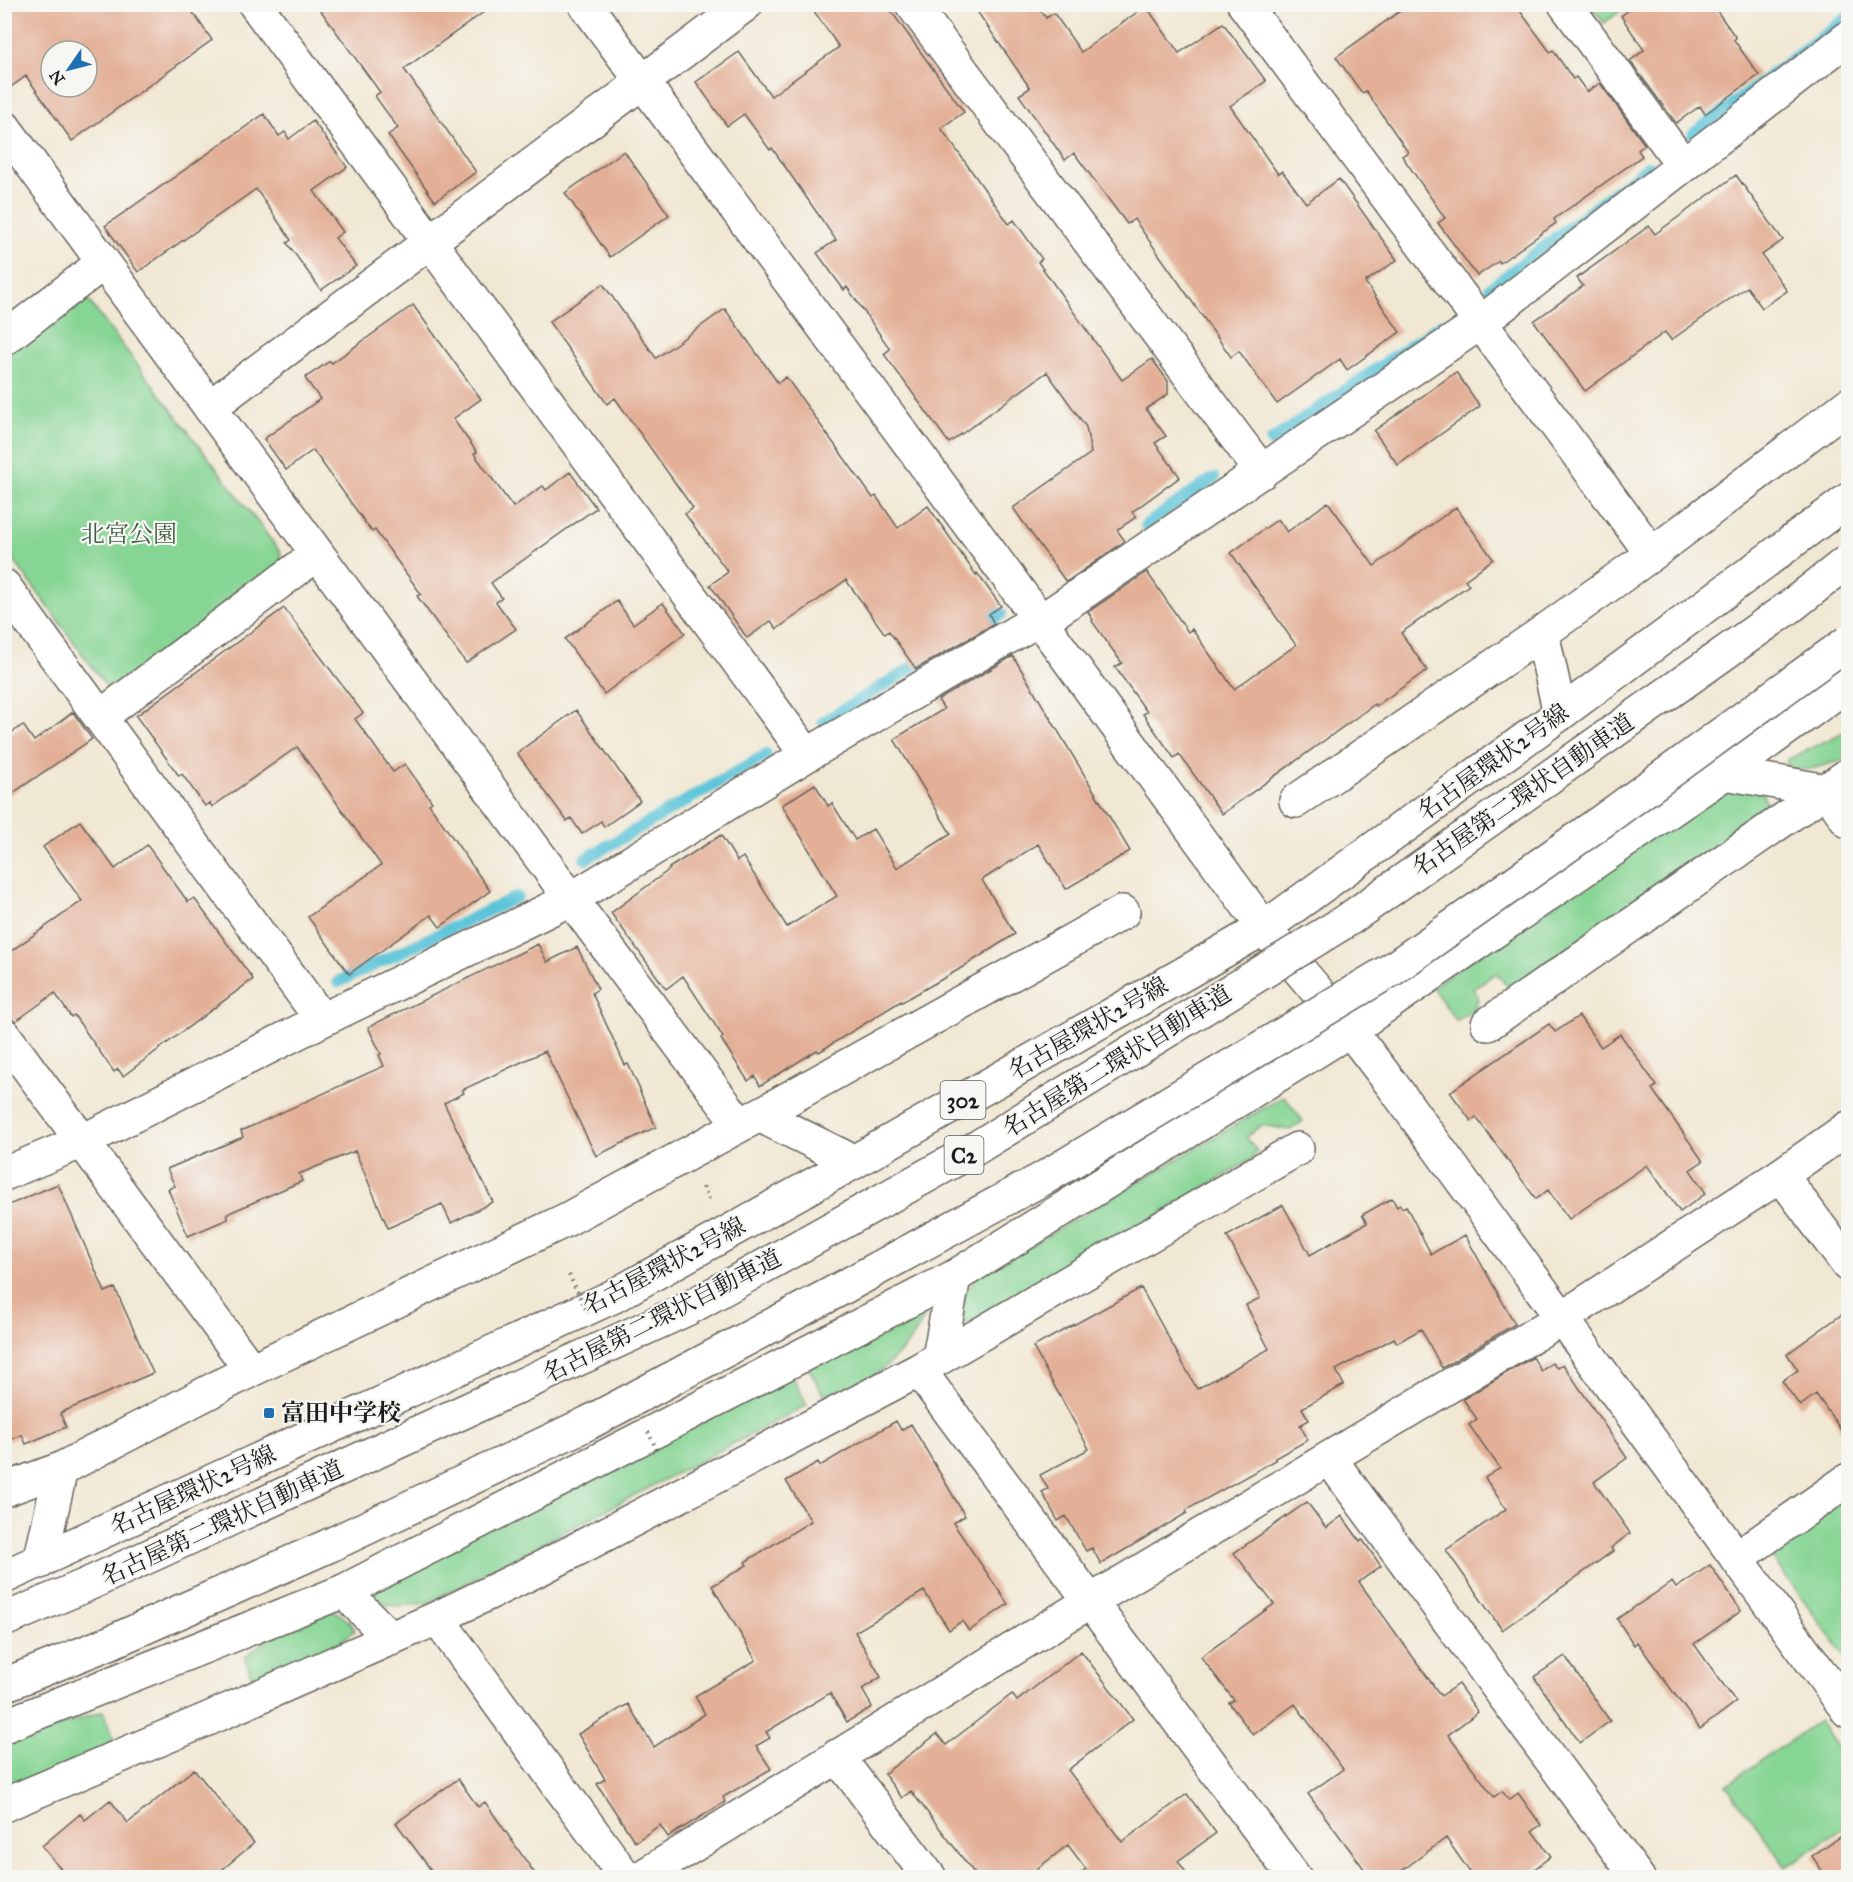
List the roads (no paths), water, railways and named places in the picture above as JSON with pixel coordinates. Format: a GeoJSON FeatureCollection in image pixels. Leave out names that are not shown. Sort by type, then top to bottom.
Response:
{"type":"FeatureCollection","features":[{"type":"Feature","properties":{"kind":"main road"},"geometry":{"type":"LineString","coordinates":[[255,4],[807,755]]}},
{"type":"Feature","properties":{"kind":"main road"},"geometry":{"type":"LineString","coordinates":[[585,4],[1040,620],[1264,928],[1350,1030],[1848,1711]]}},
{"type":"Feature","properties":{"kind":"main road"},"geometry":{"type":"LineString","coordinates":[[210,407],[746,4]]}},
{"type":"Feature","properties":{"kind":"main road"},"geometry":{"type":"LineString","coordinates":[[912,4],[1262,472]]}},
{"type":"Feature","properties":{"kind":"main road"},"geometry":{"type":"LineString","coordinates":[[1244,4],[1652,554]]}},
{"type":"Feature","properties":{"kind":"main road"},"geometry":{"type":"LineString","coordinates":[[1565,4],[1683,165]]}},
{"type":"Feature","properties":{"kind":"main road"},"geometry":{"type":"LineString","coordinates":[[4,1174],[83,1141],[322,1020],[571,899],[807,755],[1040,620],[1480,323],[1848,38]]}},
{"type":"Feature","properties":{"kind":"main road"},"geometry":{"type":"LineString","coordinates":[[4,127],[571,899],[750,1120],[854,1162]]}},
{"type":"Feature","properties":{"kind":"main road"},"geometry":{"type":"LineString","coordinates":[[4,339],[103,263]]}},
{"type":"Feature","properties":{"kind":"main road"},"geometry":{"type":"LineString","coordinates":[[1296,801],[1542,633],[1652,554],[1848,405]]}},
{"type":"Feature","properties":{"kind":"main road","name":"名古屋環状2号線"},"geometry":{"type":"LineString","coordinates":[[4,1577],[612,1297],[1264,928],[1560,714],[1848,500]]}},
{"type":"Feature","properties":{"kind":"main road"},"geometry":{"type":"LineString","coordinates":[[100,717],[317,554]]}},
{"type":"Feature","properties":{"kind":"main road","name":"名古屋第二環状自動車道"},"geometry":{"type":"LineString","coordinates":[[4,1620],[84,1586],[687,1309],[971,1151],[1349,919],[1791,606],[1848,561]]}},
{"type":"Feature","properties":{"kind":"main road"},"geometry":{"type":"LineString","coordinates":[[4,586],[322,1020]]}},
{"type":"Feature","properties":{"kind":"main road"},"geometry":{"type":"LineString","coordinates":[[1542,633],[1560,714]]}},
{"type":"Feature","properties":{"kind":"main road","name":"C2"},"geometry":{"type":"LineString","coordinates":[[4,1685],[109,1643],[328,1546],[588,1423],[1044,1178],[1394,968],[1605,819],[1848,642]]}},
{"type":"Feature","properties":{"kind":"main road"},"geometry":{"type":"LineString","coordinates":[[4,1726],[344,1591],[954,1277],[1350,1030],[1725,773],[1848,684]]}},
{"type":"Feature","properties":{"kind":"main road"},"geometry":{"type":"LineString","coordinates":[[1725,773],[1838,783]]}},
{"type":"Feature","properties":{"kind":"main road"},"geometry":{"type":"LineString","coordinates":[[1838,783],[1848,821]]}},
{"type":"Feature","properties":{"kind":"main road"},"geometry":{"type":"LineString","coordinates":[[1488,1024],[1838,783]]}},
{"type":"Feature","properties":{"kind":"main road"},"geometry":{"type":"LineString","coordinates":[[4,1490],[61,1469],[251,1370],[564,1221],[1124,912]]}},
{"type":"Feature","properties":{"kind":"main road"},"geometry":{"type":"LineString","coordinates":[[4,1035],[251,1370]]}},
{"type":"Feature","properties":{"kind":"main road"},"geometry":{"type":"LineString","coordinates":[[640,1878],[1090,1601],[1562,1318],[1781,1175],[1848,1128]]}},
{"type":"Feature","properties":{"kind":"main road"},"geometry":{"type":"LineString","coordinates":[[4,1805],[208,1719],[437,1618],[541,1568],[929,1364],[1298,1149]]}},
{"type":"Feature","properties":{"kind":"main road"},"geometry":{"type":"LineString","coordinates":[[1781,1175],[1848,1265]]}},
{"type":"Feature","properties":{"kind":"main road"},"geometry":{"type":"LineString","coordinates":[[929,1364],[954,1277]]}},
{"type":"Feature","properties":{"kind":"main road"},"geometry":{"type":"LineString","coordinates":[[929,1364],[1090,1601],[1295,1878]]}},
{"type":"Feature","properties":{"kind":"main road"},"geometry":{"type":"LineString","coordinates":[[1330,1459],[1638,1878]]}},
{"type":"Feature","properties":{"kind":"main road"},"geometry":{"type":"LineString","coordinates":[[40,1562],[61,1469]]}},
{"type":"Feature","properties":{"kind":"main road"},"geometry":{"type":"LineString","coordinates":[[1737,1558],[1848,1480]]}},
{"type":"Feature","properties":{"kind":"main road"},"geometry":{"type":"LineString","coordinates":[[344,1591],[391,1638]]}},
{"type":"Feature","properties":{"kind":"main road"},"geometry":{"type":"LineString","coordinates":[[437,1618],[626,1878]]}},
{"type":"Feature","properties":{"kind":"main road"},"geometry":{"type":"LineString","coordinates":[[837,1756],[930,1878]]}},
{"type":"Feature","properties":{"kind":"waterway"},"geometry":{"type":"LineString","coordinates":[[1693,134],[1848,17]]}},
{"type":"Feature","properties":{"kind":"waterway"},"geometry":{"type":"LineString","coordinates":[[1490,288],[1649,166]]}},
{"type":"Feature","properties":{"kind":"waterway"},"geometry":{"type":"LineString","coordinates":[[1271,441],[1442,324]]}},
{"type":"Feature","properties":{"kind":"waterway"},"geometry":{"type":"LineString","coordinates":[[1146,525],[1214,478]]}},
{"type":"Feature","properties":{"kind":"waterway"},"geometry":{"type":"LineString","coordinates":[[978,628],[1001,614]]}},
{"type":"Feature","properties":{"kind":"waterway"},"geometry":{"type":"LineString","coordinates":[[823,722],[927,659]]}},
{"type":"Feature","properties":{"kind":"waterway"},"geometry":{"type":"LineString","coordinates":[[585,859],[766,755]]}},
{"type":"Feature","properties":{"kind":"waterway"},"geometry":{"type":"LineString","coordinates":[[338,982],[517,897]]}},
{"type":"Feature","properties":{"kind":"place","name":"富田中学校"},"geometry":{"type":"Point","coordinates":[269,1413]}},
{"type":"Feature","properties":{"kind":"park label","name":"北宮公園"},"geometry":{"type":"Point","coordinates":[129,534]}}]}
